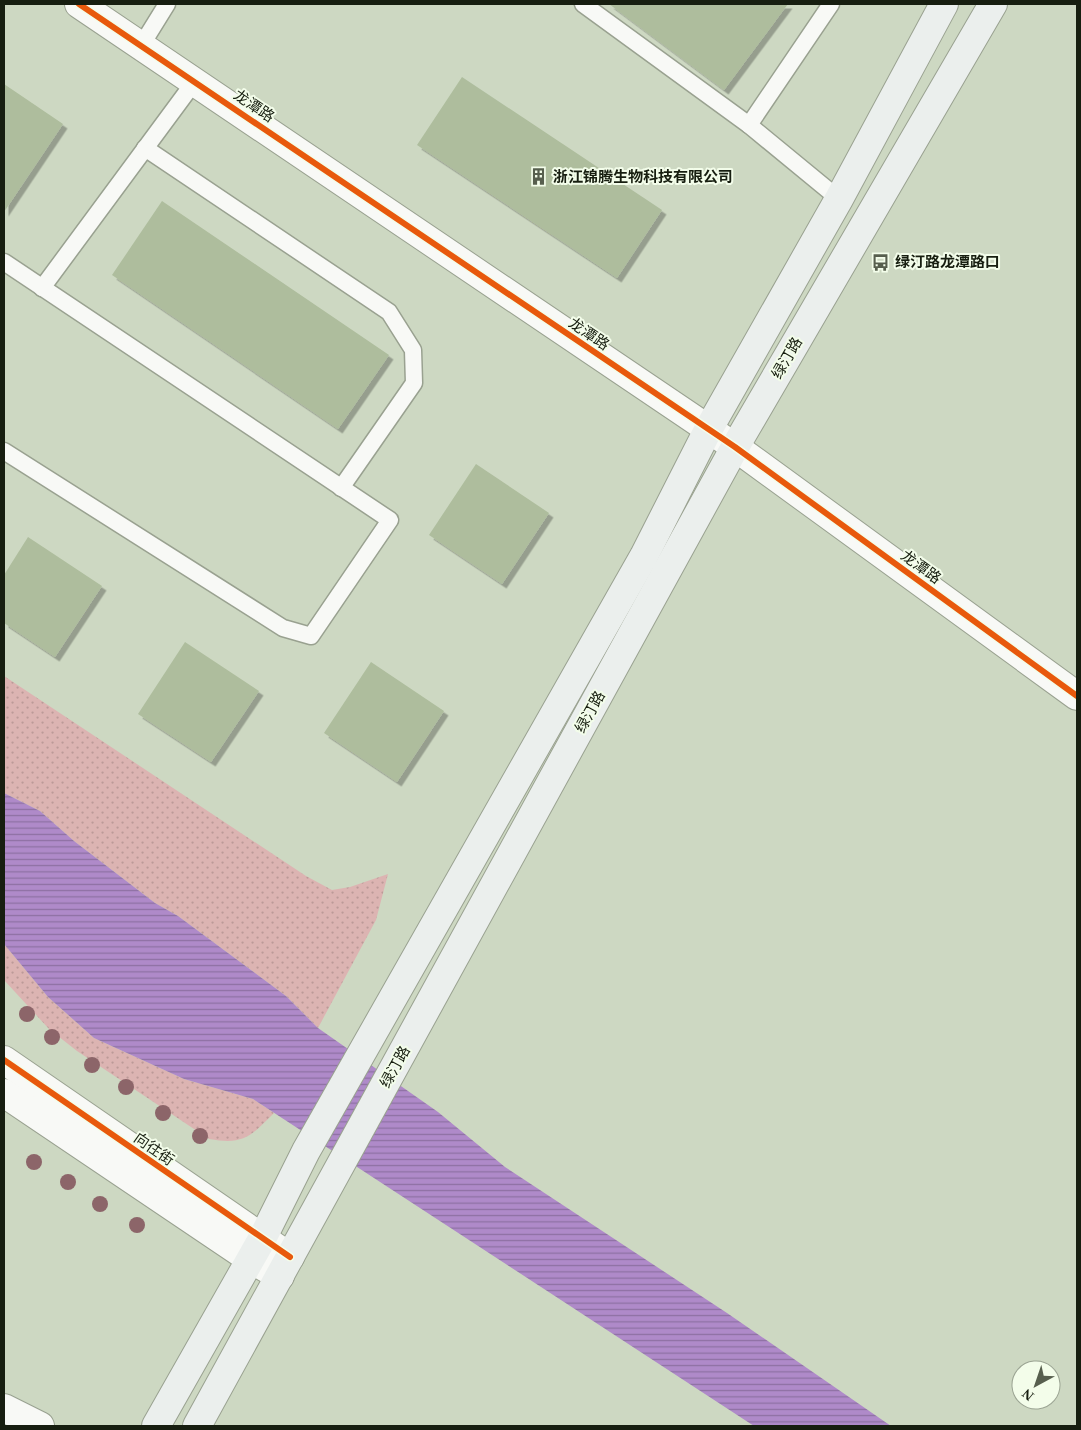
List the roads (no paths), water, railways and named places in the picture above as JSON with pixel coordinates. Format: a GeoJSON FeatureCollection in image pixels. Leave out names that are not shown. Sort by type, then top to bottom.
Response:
{"type":"FeatureCollection","features":[{"type":"Feature","properties":{"kind":"main road","name":"绿汀路"},"geometry":{"type":"LineString","coordinates":[[156,1426],[256,1249],[306,1151],[644,556],[708,430],[839,198],[944,4]]}},
{"type":"Feature","properties":{"kind":"main road","name":"绿汀路"},"geometry":{"type":"LineString","coordinates":[[197,1426],[735,447],[993,4]]}},
{"type":"Feature","properties":{"kind":"street","name":"龙潭路"},"geometry":{"type":"LineString","coordinates":[[79,4],[735,447],[1077,696]]}},
{"type":"Feature","properties":{"kind":"street","name":"向往街"},"geometry":{"type":"LineString","coordinates":[[4,1060],[256,1249]]}},
{"type":"Feature","properties":{"kind":"street","name":"向往街"},"geometry":{"type":"LineString","coordinates":[[4,1093],[285,1267]]}},
{"type":"Feature","properties":{"kind":"street"},"geometry":{"type":"LineString","coordinates":[[4,1408],[40,1426]]}},
{"type":"Feature","properties":{"kind":"lane"},"geometry":{"type":"LineString","coordinates":[[141,46],[167,4]]}},
{"type":"Feature","properties":{"kind":"lane"},"geometry":{"type":"LineString","coordinates":[[583,4],[749,124],[839,198]]}},
{"type":"Feature","properties":{"kind":"lane"},"geometry":{"type":"LineString","coordinates":[[749,124],[831,4]]}},
{"type":"Feature","properties":{"kind":"lane"},"geometry":{"type":"LineString","coordinates":[[42,288],[194,81]]}},
{"type":"Feature","properties":{"kind":"lane"},"geometry":{"type":"LineString","coordinates":[[145,148],[389,312],[413,350],[414,383],[341,488]]}},
{"type":"Feature","properties":{"kind":"lane"},"geometry":{"type":"LineString","coordinates":[[4,262],[390,520],[311,636],[283,628],[4,451]]}},
{"type":"Feature","properties":{"kind":"place","name":"浙江锦腾生物科技有限公司"},"geometry":{"type":"Point","coordinates":[539,177]}},
{"type":"Feature","properties":{"kind":"place","name":"绿汀路龙潭路口"},"geometry":{"type":"Point","coordinates":[881,262]}}]}
